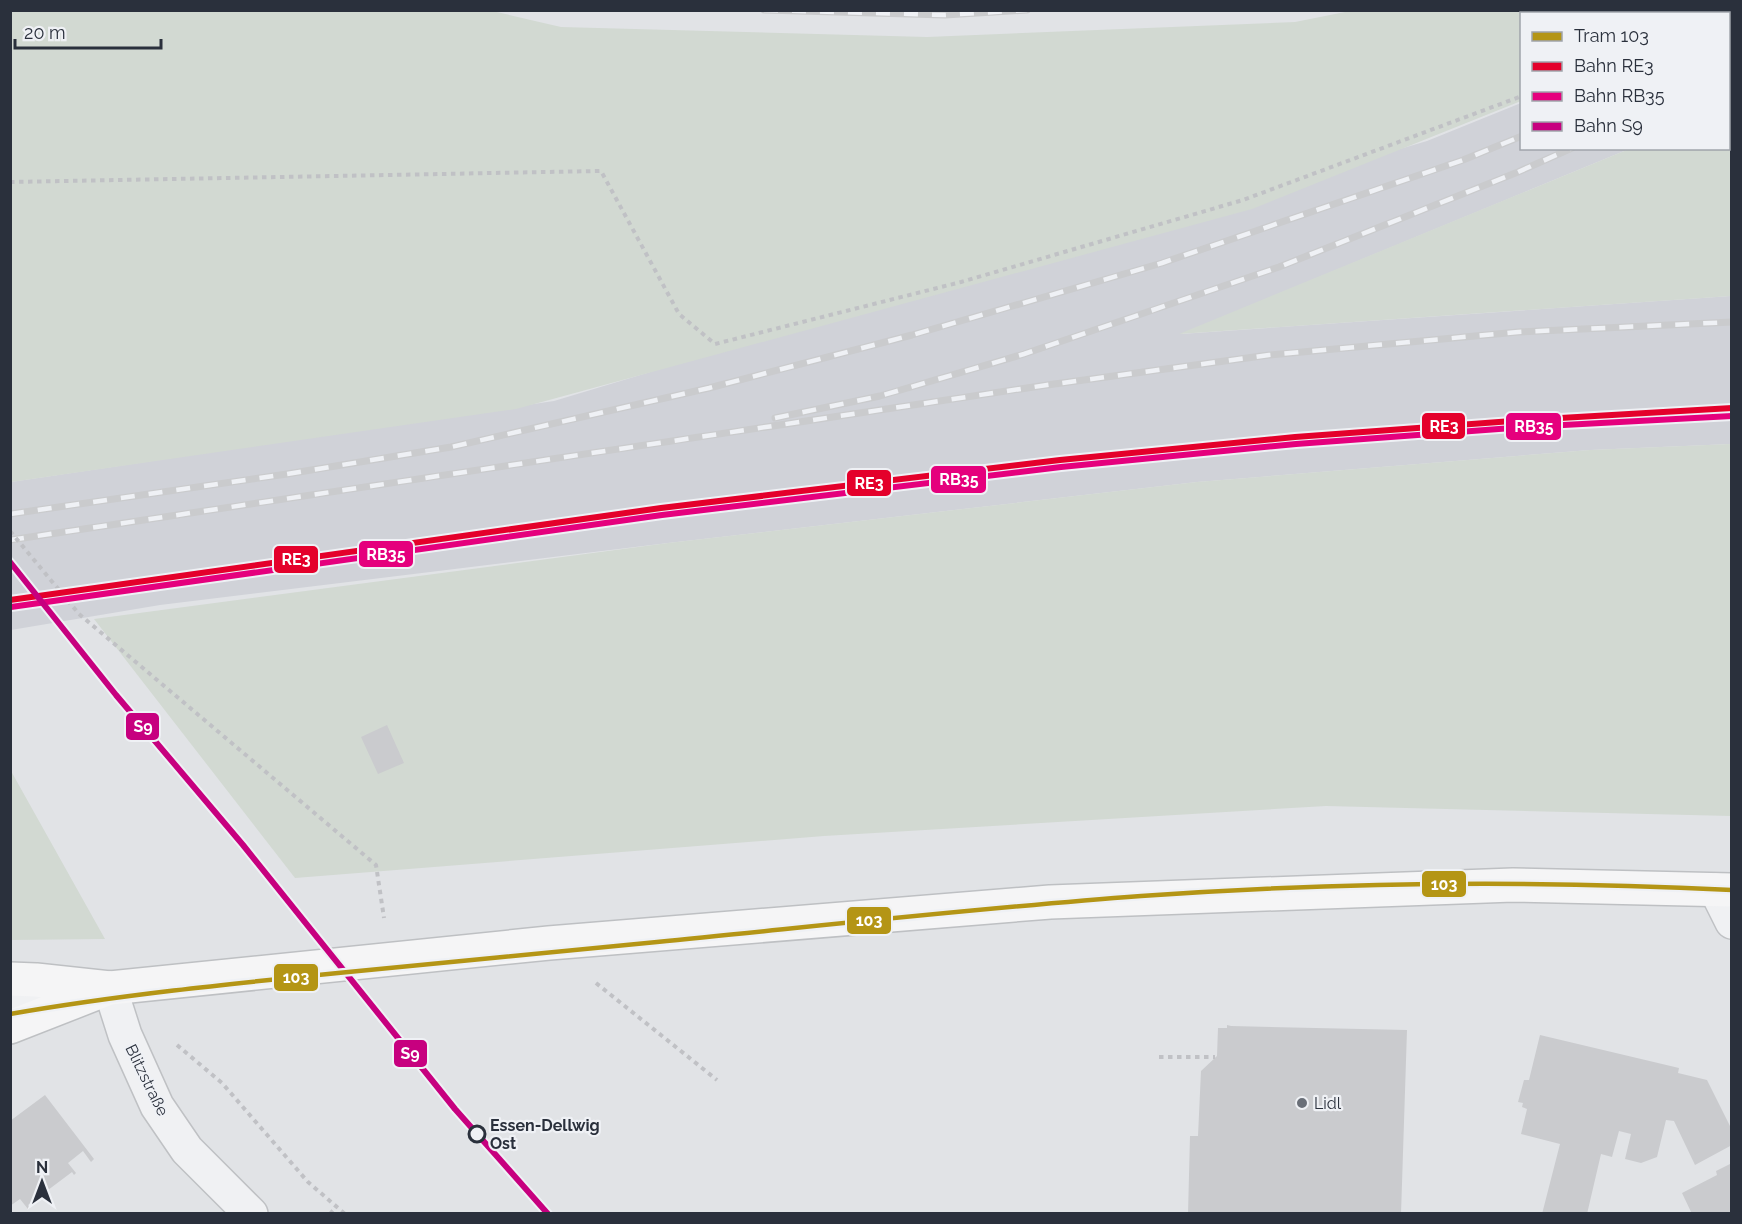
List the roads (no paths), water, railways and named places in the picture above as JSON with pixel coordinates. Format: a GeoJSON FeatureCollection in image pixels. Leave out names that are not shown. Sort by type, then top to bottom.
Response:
{"type":"FeatureCollection","features":[{"type":"Feature","properties":{"kind":"main road"},"geometry":{"type":"LineString","coordinates":[[10,979],[110,988],[549,944],[1050,902],[1513,885],[1724,890]]}},
{"type":"Feature","properties":{"kind":"main road"},"geometry":{"type":"LineString","coordinates":[[10,1027],[110,988]]}},
{"type":"Feature","properties":{"kind":"street"},"geometry":{"type":"LineString","coordinates":[[1724,890],[1731,922]]}},
{"type":"Feature","properties":{"kind":"street"},"geometry":{"type":"LineString","coordinates":[[10,1008],[110,988]]}},
{"type":"Feature","properties":{"kind":"street","name":"Blitzstraße"},"geometry":{"type":"LineString","coordinates":[[110,988],[126,1035],[157,1106],[187,1150],[251,1214]]}},
{"type":"Feature","properties":{"kind":"railway"},"geometry":{"type":"LineString","coordinates":[[764,10],[945,15],[1027,10]]}},
{"type":"Feature","properties":{"kind":"railway"},"geometry":{"type":"LineString","coordinates":[[10,514],[287,474],[451,447],[709,388],[912,335],[1162,263],[1463,160],[1520,137]]}},
{"type":"Feature","properties":{"kind":"railway"},"geometry":{"type":"LineString","coordinates":[[775,418],[880,396],[1024,354],[1279,267],[1568,150]]}},
{"type":"Feature","properties":{"kind":"railway"},"geometry":{"type":"LineString","coordinates":[[10,540],[1047,385],[1269,355],[1518,332],[1732,322]]}},
{"type":"Feature","properties":{"kind":"tram line","name":"103"},"geometry":{"type":"LineString","coordinates":[[10,1014],[256,981],[1141,896],[1288,888],[1436,884],[1584,885],[1732,890]]}},
{"type":"Feature","properties":{"kind":"rail line","name":"RE3"},"geometry":{"type":"LineString","coordinates":[[10,600],[661,508],[1060,460],[1295,437],[1732,408]]}},
{"type":"Feature","properties":{"kind":"rail line","name":"RB35"},"geometry":{"type":"LineString","coordinates":[[11,607],[662,515],[1061,467],[1296,444],[1526,427],[1732,416]]}},
{"type":"Feature","properties":{"kind":"rail line","name":"S9"},"geometry":{"type":"LineString","coordinates":[[10,562],[116,695],[243,845],[455,1109],[548,1214]]}},
{"type":"Feature","properties":{"kind":"place","name":"Lidl"},"geometry":{"type":"Point","coordinates":[1302,1103]}},
{"type":"Feature","properties":{"kind":"place","name":"Essen-Dellwig Ost"},"geometry":{"type":"Point","coordinates":[477,1134]}}]}
